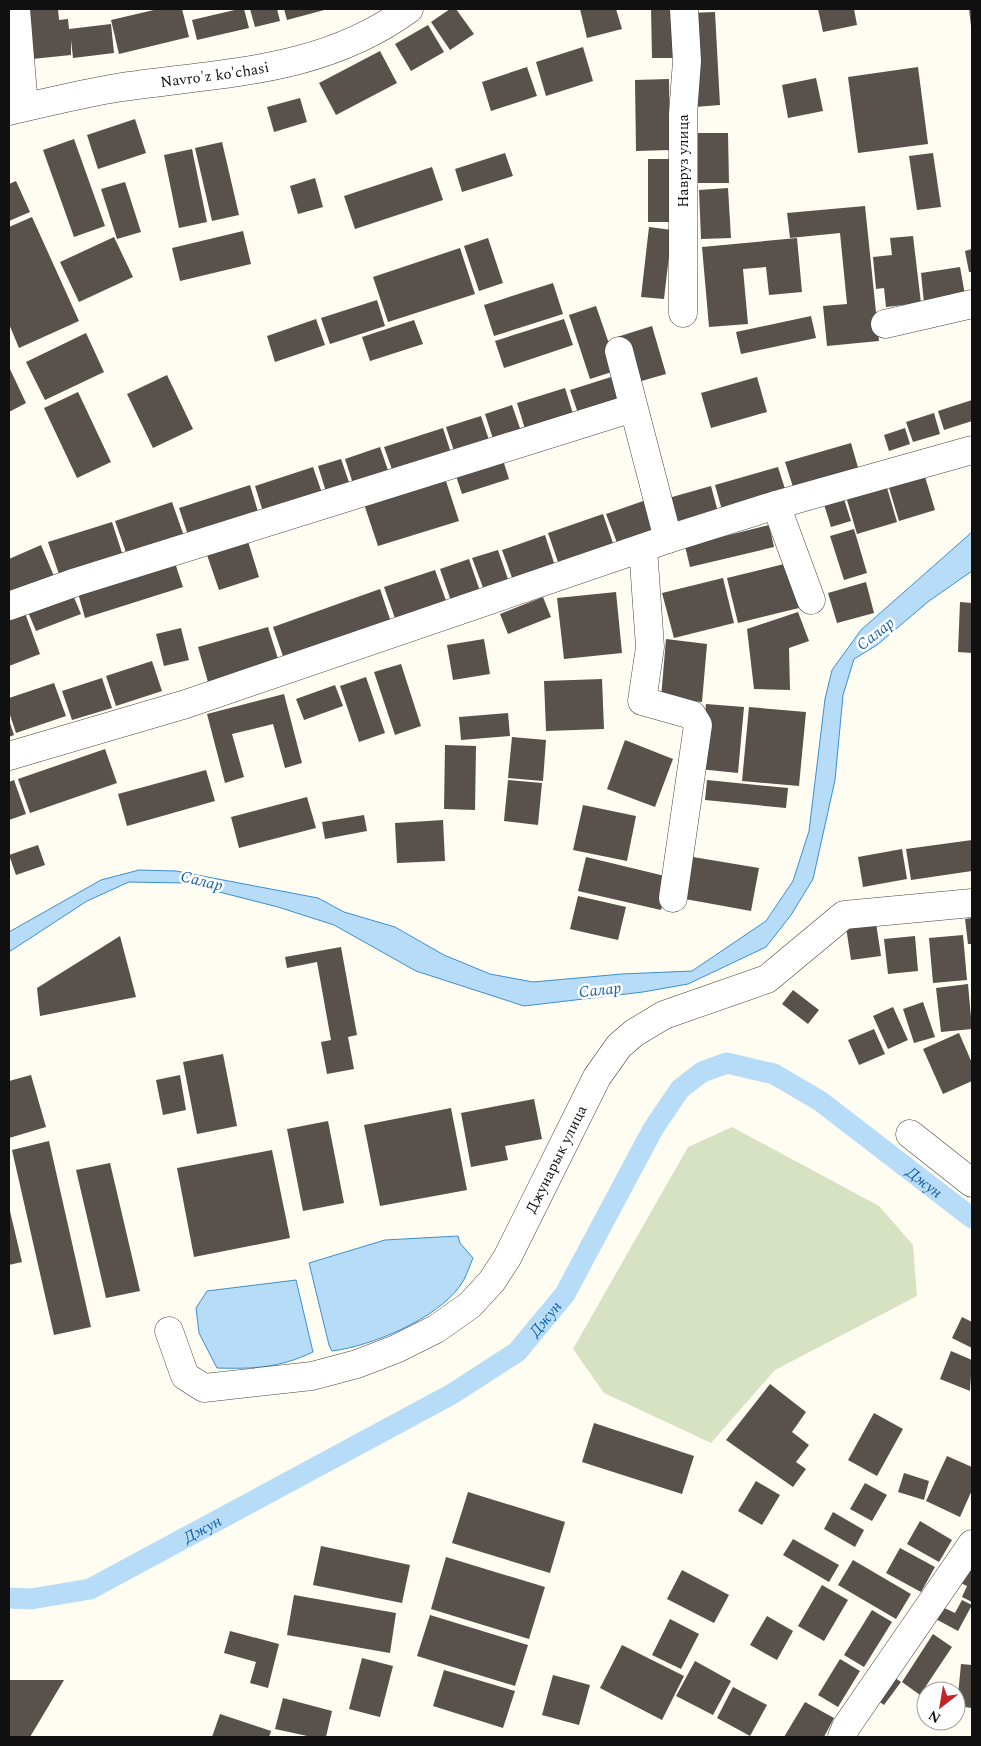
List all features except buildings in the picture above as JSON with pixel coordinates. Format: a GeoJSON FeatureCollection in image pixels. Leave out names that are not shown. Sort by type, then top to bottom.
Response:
{"type":"FeatureCollection","features":[{"type":"Feature","properties":{"kind":"street"},"geometry":{"type":"LineString","coordinates":[[16,9],[17,109]]}},
{"type":"Feature","properties":{"kind":"street","name":"Navro'z ko'chasi"},"geometry":{"type":"LineString","coordinates":[[17,109],[115,88],[247,71],[298,61],[345,46],[407,9]]}},
{"type":"Feature","properties":{"kind":"street","name":"Навруз улица"},"geometry":{"type":"LineString","coordinates":[[683,313],[682,114],[687,61],[684,9]]}},
{"type":"Feature","properties":{"kind":"street"},"geometry":{"type":"LineString","coordinates":[[885,324],[972,304]]}},
{"type":"Feature","properties":{"kind":"street"},"geometry":{"type":"LineString","coordinates":[[619,351],[633,408],[656,544],[650,647],[642,701],[692,715],[698,725],[674,898]]}},
{"type":"Feature","properties":{"kind":"street"},"geometry":{"type":"LineString","coordinates":[[9,606],[76,582],[633,408]]}},
{"type":"Feature","properties":{"kind":"street"},"geometry":{"type":"LineString","coordinates":[[9,756],[186,704],[776,505],[972,450]]}},
{"type":"Feature","properties":{"kind":"street"},"geometry":{"type":"LineString","coordinates":[[776,505],[811,600]]}},
{"type":"Feature","properties":{"kind":"street","name":"Джунарык улица"},"geometry":{"type":"LineString","coordinates":[[169,1331],[185,1376],[204,1388],[312,1376],[365,1361],[436,1329],[470,1305],[492,1281],[507,1258],[597,1077],[619,1046],[634,1033],[664,1015],[767,979],[844,915],[972,903]]}},
{"type":"Feature","properties":{"kind":"street"},"geometry":{"type":"LineString","coordinates":[[910,1134],[972,1183]]}},
{"type":"Feature","properties":{"kind":"street"},"geometry":{"type":"LineString","coordinates":[[842,1737],[846,1727],[972,1544]]}},
{"type":"Feature","properties":{"kind":"green space"},"geometry":{"type":"Polygon","coordinates":[[[732,1127],[879,1206],[913,1245],[917,1296],[775,1370],[711,1443],[604,1393],[573,1349],[688,1147],[732,1127]]]}},
{"type":"Feature","properties":{"kind":"water","name":"Салар"},"geometry":{"type":"Polygon","coordinates":[[[972,532],[972,571],[929,601],[877,645],[854,659],[843,695],[835,780],[813,879],[791,915],[766,947],[688,984],[643,992],[524,1006],[416,971],[334,925],[278,907],[184,883],[129,882],[87,901],[9,952],[9,932],[101,880],[139,870],[176,871],[318,898],[344,912],[395,927],[444,955],[490,974],[533,982],[622,974],[692,971],[766,921],[793,881],[809,831],[825,699],[832,670],[861,630],[972,532]]]}},
{"type":"Feature","properties":{"kind":"water"},"geometry":{"type":"Polygon","coordinates":[[[458,1236],[460,1243],[473,1258],[462,1283],[449,1298],[420,1320],[402,1329],[366,1343],[332,1351],[309,1263],[385,1240],[458,1236]]]}},
{"type":"Feature","properties":{"kind":"water"},"geometry":{"type":"Polygon","coordinates":[[[296,1280],[313,1352],[289,1361],[266,1366],[217,1368],[199,1333],[196,1308],[207,1291],[296,1280]]]}},
{"type":"Feature","properties":{"kind":"waterway","name":"Джун"},"geometry":{"type":"LineString","coordinates":[[9,1598],[31,1599],[90,1589],[452,1394],[517,1352],[565,1294],[653,1129],[680,1089],[702,1072],[727,1063],[774,1074],[820,1101],[972,1218]]}}]}
